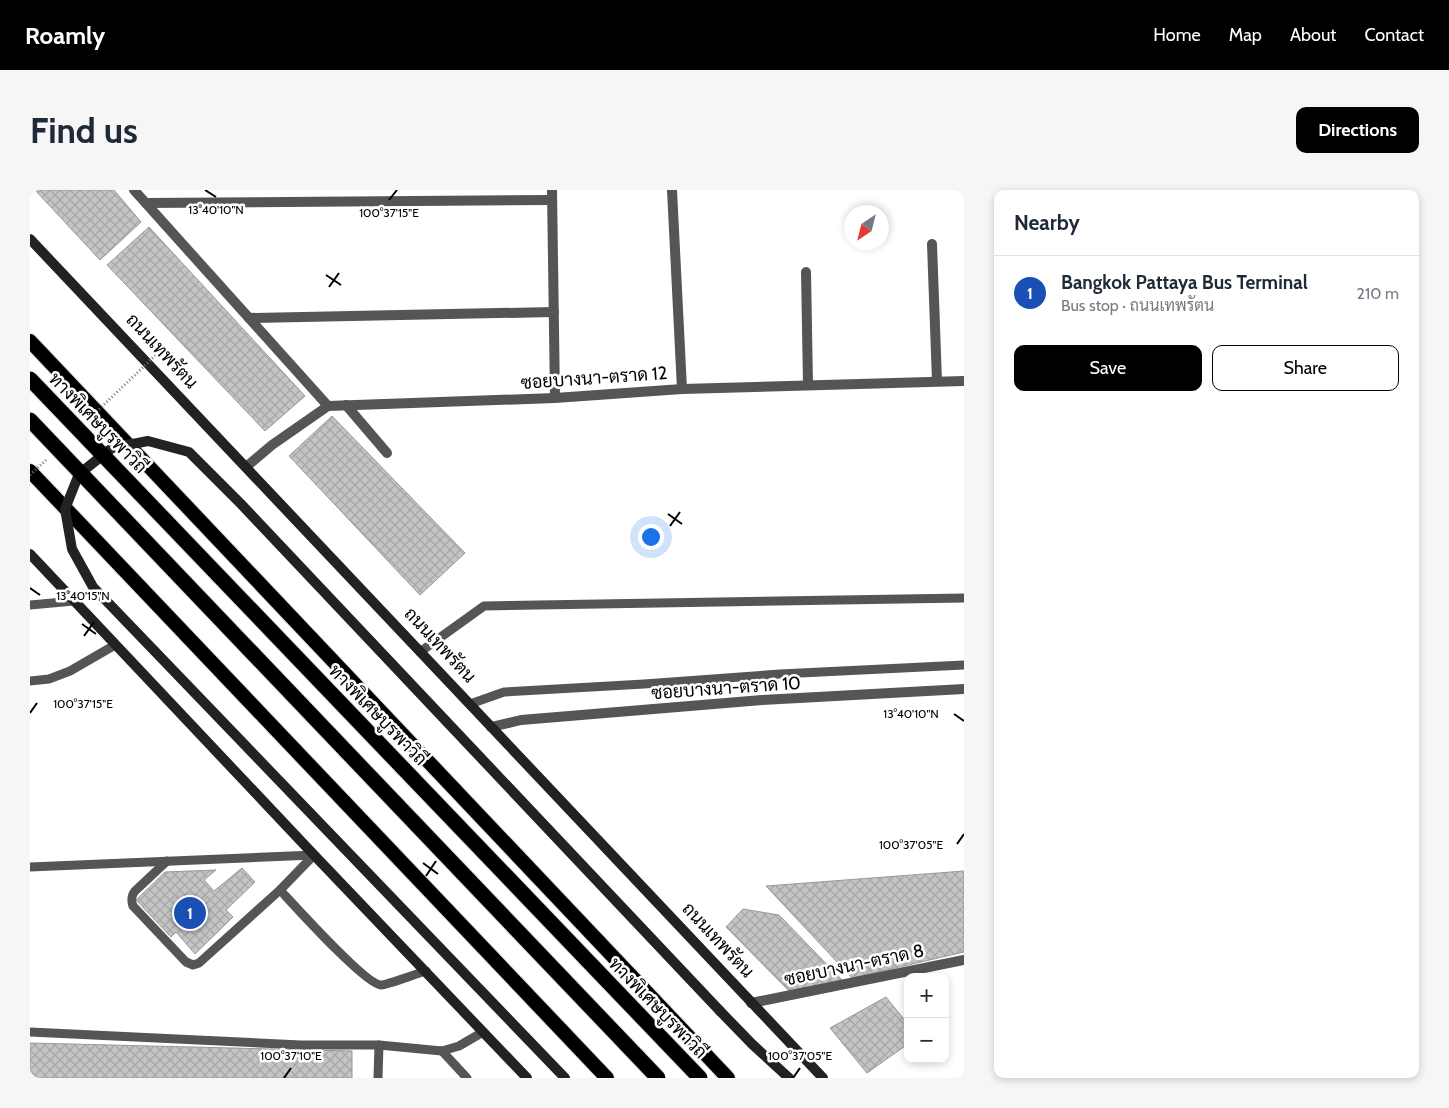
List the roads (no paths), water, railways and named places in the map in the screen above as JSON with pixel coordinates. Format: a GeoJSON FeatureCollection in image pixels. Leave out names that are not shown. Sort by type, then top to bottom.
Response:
{"type":"FeatureCollection","features":[{"type":"Feature","properties":{"kind":"highway"},"geometry":{"type":"LineString","coordinates":[[30,341],[728,1078]]}},
{"type":"Feature","properties":{"kind":"highway","name":"ทางพิเศษบูรพาวิถี"},"geometry":{"type":"LineString","coordinates":[[30,379],[700,1078]]}},
{"type":"Feature","properties":{"kind":"highway"},"geometry":{"type":"LineString","coordinates":[[30,420],[658,1078]]}},
{"type":"Feature","properties":{"kind":"highway"},"geometry":{"type":"LineString","coordinates":[[30,471],[607,1078]]}},
{"type":"Feature","properties":{"kind":"main road","name":"ถนนเทพรัตน"},"geometry":{"type":"LineString","coordinates":[[30,239],[823,1078]]}},
{"type":"Feature","properties":{"kind":"main road"},"geometry":{"type":"LineString","coordinates":[[565,1078],[93,587],[72,549],[65,510],[79,474],[112,448],[148,441],[189,452],[720,1011],[752,1044],[790,1078]]}},
{"type":"Feature","properties":{"kind":"main road"},"geometry":{"type":"LineString","coordinates":[[30,554],[114,645],[527,1078]]}},
{"type":"Feature","properties":{"kind":"street"},"geometry":{"type":"LineString","coordinates":[[134,190],[328,406],[272,444],[246,467]]}},
{"type":"Feature","properties":{"kind":"street"},"geometry":{"type":"LineString","coordinates":[[672,190],[682,389]]}},
{"type":"Feature","properties":{"kind":"street"},"geometry":{"type":"LineString","coordinates":[[146,203],[552,195],[555,398]]}},
{"type":"Feature","properties":{"kind":"street"},"geometry":{"type":"LineString","coordinates":[[932,244],[937,381]]}},
{"type":"Feature","properties":{"kind":"street"},"geometry":{"type":"LineString","coordinates":[[806,272],[808,384]]}},
{"type":"Feature","properties":{"kind":"street"},"geometry":{"type":"LineString","coordinates":[[249,318],[554,312]]}},
{"type":"Feature","properties":{"kind":"street","name":"ซอยบางนา-ตราด 12"},"geometry":{"type":"LineString","coordinates":[[328,406],[555,398],[682,389],[964,380]]}},
{"type":"Feature","properties":{"kind":"street"},"geometry":{"type":"LineString","coordinates":[[346,405],[387,453]]}},
{"type":"Feature","properties":{"kind":"street","name":"ซอยบางนา-ตราด 10"},"geometry":{"type":"LineString","coordinates":[[491,727],[521,720],[733,703],[964,689]]}},
{"type":"Feature","properties":{"kind":"street","name":"ซอยบางนา-ตราด 8"},"geometry":{"type":"LineString","coordinates":[[751,1003],[964,960]]}},
{"type":"Feature","properties":{"kind":"lane"},"geometry":{"type":"LineString","coordinates":[[420,652],[484,606],[964,598]]}},
{"type":"Feature","properties":{"kind":"lane"},"geometry":{"type":"LineString","coordinates":[[30,605],[74,601]]}},
{"type":"Feature","properties":{"kind":"lane"},"geometry":{"type":"LineString","coordinates":[[30,681],[49,679],[70,671],[114,645]]}},
{"type":"Feature","properties":{"kind":"lane"},"geometry":{"type":"LineString","coordinates":[[470,704],[504,692],[780,674],[964,665]]}},
{"type":"Feature","properties":{"kind":"lane"},"geometry":{"type":"LineString","coordinates":[[30,867],[314,855]]}},
{"type":"Feature","properties":{"kind":"lane"},"geometry":{"type":"LineString","coordinates":[[167,861],[135,891],[132,895],[132,902],[140,913],[190,964],[199,963],[280,890],[314,855]]}},
{"type":"Feature","properties":{"kind":"lane"},"geometry":{"type":"LineString","coordinates":[[280,890],[371,981],[380,985],[426,971]]}},
{"type":"Feature","properties":{"kind":"lane"},"geometry":{"type":"LineString","coordinates":[[30,1032],[301,1045],[379,1045],[442,1051],[459,1046],[483,1032]]}},
{"type":"Feature","properties":{"kind":"lane"},"geometry":{"type":"LineString","coordinates":[[378,1078],[379,1045]]}},
{"type":"Feature","properties":{"kind":"lane"},"geometry":{"type":"LineString","coordinates":[[442,1051],[468,1078]]}},
{"type":"Feature","properties":{"kind":"place","name":"Bangkok Pattaya Bus Terminal"},"geometry":{"type":"Point","coordinates":[190,913]}}]}
